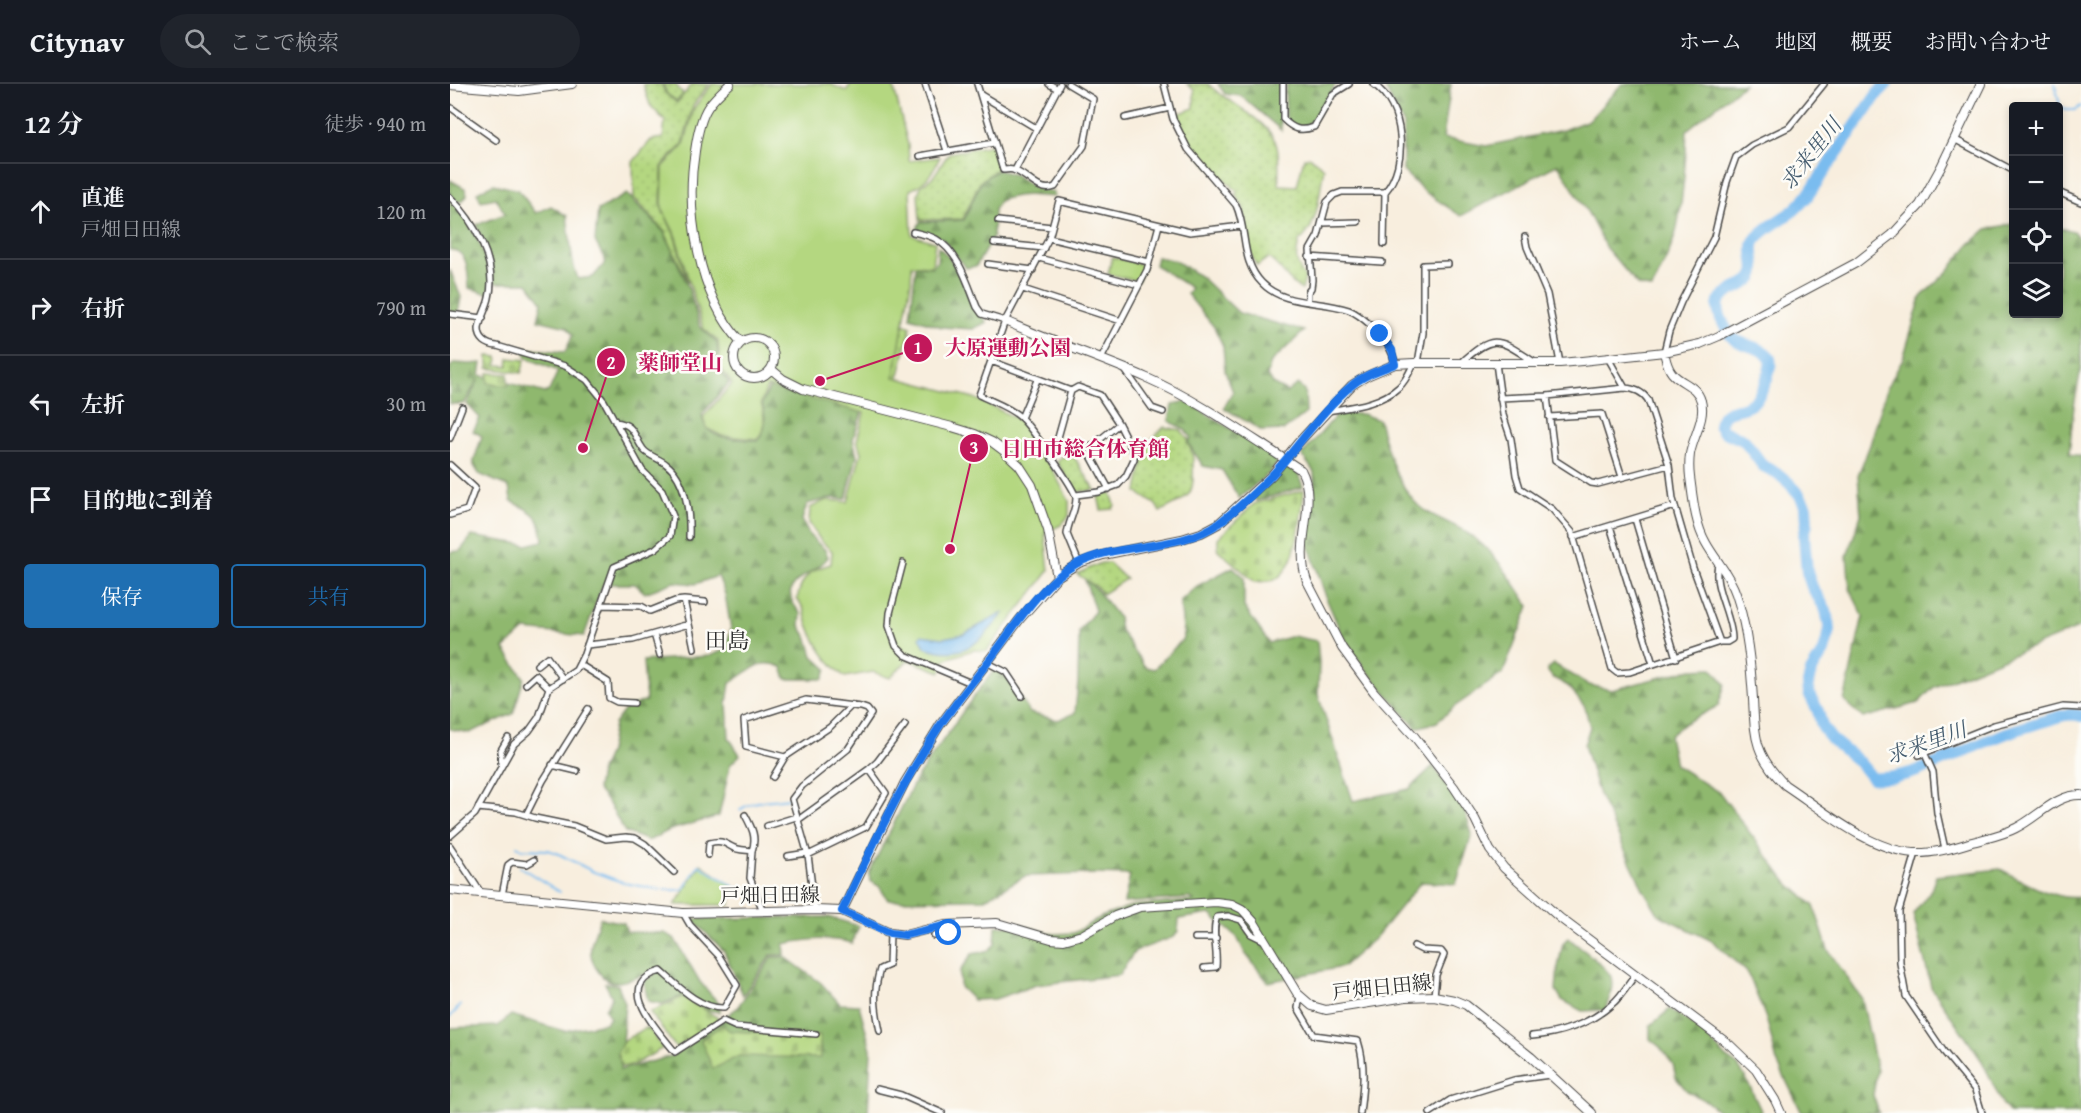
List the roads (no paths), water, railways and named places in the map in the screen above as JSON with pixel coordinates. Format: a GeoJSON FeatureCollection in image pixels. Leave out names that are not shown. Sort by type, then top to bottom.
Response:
{"type":"FeatureCollection","features":[{"type":"Feature","properties":{"kind":"street"},"geometry":{"type":"LineString","coordinates":[[450,85],[519,91],[572,84]]}},
{"type":"Feature","properties":{"kind":"street"},"geometry":{"type":"LineString","coordinates":[[730,84],[707,108],[698,134],[691,198],[694,237],[699,259],[722,315],[741,342]]}},
{"type":"Feature","properties":{"kind":"street"},"geometry":{"type":"LineString","coordinates":[[925,84],[946,151]]}},
{"type":"Feature","properties":{"kind":"street"},"geometry":{"type":"LineString","coordinates":[[977,84],[1003,170],[1015,170],[1038,186],[1050,189],[1055,187],[1084,146],[1093,99],[1068,84]]}},
{"type":"Feature","properties":{"kind":"street"},"geometry":{"type":"LineString","coordinates":[[1015,170],[1059,86],[1049,84]]}},
{"type":"Feature","properties":{"kind":"street"},"geometry":{"type":"LineString","coordinates":[[1164,84],[1173,118],[1188,149],[1236,205],[1240,214],[1244,245],[1254,275],[1279,295],[1349,310],[1365,320],[1392,350],[1395,364]]}},
{"type":"Feature","properties":{"kind":"street"},"geometry":{"type":"LineString","coordinates":[[1283,84],[1283,119],[1292,128],[1304,130],[1314,127],[1333,94],[1349,84]]}},
{"type":"Feature","properties":{"kind":"street"},"geometry":{"type":"LineString","coordinates":[[1373,84],[1383,91],[1389,101],[1397,118],[1399,133],[1400,157],[1396,174],[1394,182],[1385,192],[1384,244]]}},
{"type":"Feature","properties":{"kind":"street"},"geometry":{"type":"LineString","coordinates":[[1824,84],[1789,127],[1752,145],[1736,157],[1727,182],[1714,237],[1681,302],[1669,331],[1664,352],[1668,367],[1674,375],[1695,390],[1701,399],[1701,417],[1690,453],[1690,478],[1700,530],[1730,579],[1737,595],[1751,671],[1753,725],[1761,756],[1785,785],[1868,841],[1897,851],[1916,853],[1945,849],[2003,833],[2030,820],[2062,799],[2081,795]]}},
{"type":"Feature","properties":{"kind":"street"},"geometry":{"type":"LineString","coordinates":[[842,911],[905,782],[940,725],[1020,619],[1057,577],[1079,563],[1103,555],[1182,539],[1218,524],[1272,475],[1352,385],[1366,376],[1395,364],[1560,363],[1664,352],[1700,344],[1719,336],[1856,263],[1892,236],[1920,205],[1981,84]]}},
{"type":"Feature","properties":{"kind":"street"},"geometry":{"type":"LineString","coordinates":[[981,95],[1036,128]]}},
{"type":"Feature","properties":{"kind":"street"},"geometry":{"type":"LineString","coordinates":[[450,107],[496,140]]}},
{"type":"Feature","properties":{"kind":"street"},"geometry":{"type":"LineString","coordinates":[[1125,118],[1170,108]]}},
{"type":"Feature","properties":{"kind":"street"},"geometry":{"type":"LineString","coordinates":[[1954,139],[2009,169]]}},
{"type":"Feature","properties":{"kind":"street"},"geometry":{"type":"LineString","coordinates":[[920,156],[994,143]]}},
{"type":"Feature","properties":{"kind":"street"},"geometry":{"type":"LineString","coordinates":[[1308,302],[1312,280],[1310,250],[1318,236],[1327,202],[1334,195],[1342,192],[1385,192]]}},
{"type":"Feature","properties":{"kind":"street"},"geometry":{"type":"LineString","coordinates":[[2063,194],[2081,202]]}},
{"type":"Feature","properties":{"kind":"street"},"geometry":{"type":"LineString","coordinates":[[450,197],[473,225],[483,247],[492,278],[489,299],[479,330],[482,340],[489,345],[565,366],[587,380],[604,401],[642,470],[662,490],[670,507],[673,524],[670,536],[655,549],[614,567],[576,670],[549,688],[539,717],[529,731],[514,744],[475,814],[450,836]]}},
{"type":"Feature","properties":{"kind":"street"},"geometry":{"type":"LineString","coordinates":[[1079,563],[1067,534],[1076,495],[1021,418],[1003,406],[979,395],[1005,321],[1049,238],[1059,201],[1191,232],[1242,226]]}},
{"type":"Feature","properties":{"kind":"street"},"geometry":{"type":"LineString","coordinates":[[998,221],[1052,227]]}},
{"type":"Feature","properties":{"kind":"street"},"geometry":{"type":"LineString","coordinates":[[1322,223],[1358,222]]}},
{"type":"Feature","properties":{"kind":"street"},"geometry":{"type":"LineString","coordinates":[[1101,359],[1149,262],[1159,225]]}},
{"type":"Feature","properties":{"kind":"street"},"geometry":{"type":"LineString","coordinates":[[913,232],[938,240],[948,249],[956,259],[982,314],[1124,368],[1169,388],[1301,470],[1306,480],[1308,495],[1302,542],[1303,570],[1342,648],[1374,692],[1414,736],[1454,787],[1475,819],[1490,850],[1504,868],[1560,918],[1730,1045],[1756,1070],[1781,1113]]}},
{"type":"Feature","properties":{"kind":"street"},"geometry":{"type":"LineString","coordinates":[[1526,237],[1527,247],[1546,294],[1560,363]]}},
{"type":"Feature","properties":{"kind":"street"},"geometry":{"type":"LineString","coordinates":[[1049,238],[1149,262]]}},
{"type":"Feature","properties":{"kind":"street"},"geometry":{"type":"LineString","coordinates":[[994,243],[1044,248]]}},
{"type":"Feature","properties":{"kind":"street"},"geometry":{"type":"LineString","coordinates":[[1309,257],[1382,262]]}},
{"type":"Feature","properties":{"kind":"street"},"geometry":{"type":"LineString","coordinates":[[1039,258],[1139,285]]}},
{"type":"Feature","properties":{"kind":"street"},"geometry":{"type":"LineString","coordinates":[[988,264],[1033,270]]}},
{"type":"Feature","properties":{"kind":"street"},"geometry":{"type":"LineString","coordinates":[[1327,411],[1375,401],[1391,393],[1406,379],[1416,363],[1423,333],[1424,265],[1448,264]]}},
{"type":"Feature","properties":{"kind":"street"},"geometry":{"type":"LineString","coordinates":[[1023,289],[1120,321]]}},
{"type":"Feature","properties":{"kind":"street"},"geometry":{"type":"LineString","coordinates":[[450,314],[483,318]]}},
{"type":"Feature","properties":{"kind":"street"},"geometry":{"type":"LineString","coordinates":[[756,337],[769,343],[775,356],[771,369],[766,374],[753,378],[740,372],[734,360],[734,353],[741,342],[756,337]]}},
{"type":"Feature","properties":{"kind":"street"},"geometry":{"type":"LineString","coordinates":[[1461,363],[1486,343],[1495,341],[1506,344],[1536,363]]}},
{"type":"Feature","properties":{"kind":"street"},"geometry":{"type":"LineString","coordinates":[[1608,358],[1624,388]]}},
{"type":"Feature","properties":{"kind":"street"},"geometry":{"type":"LineString","coordinates":[[990,361],[1071,391]]}},
{"type":"Feature","properties":{"kind":"street"},"geometry":{"type":"LineString","coordinates":[[1496,363],[1500,398],[1520,488],[1552,509],[1567,524],[1573,537],[1612,669],[1617,673],[1623,673],[1732,639],[1732,630],[1716,577],[1719,562]]}},
{"type":"Feature","properties":{"kind":"street"},"geometry":{"type":"LineString","coordinates":[[1124,368],[1152,408],[1163,412]]}},
{"type":"Feature","properties":{"kind":"street"},"geometry":{"type":"LineString","coordinates":[[771,369],[783,379],[802,388],[952,427],[992,442],[1019,465],[1032,485],[1048,531],[1057,577]]}},
{"type":"Feature","properties":{"kind":"street"},"geometry":{"type":"LineString","coordinates":[[1021,418],[1037,380]]}},
{"type":"Feature","properties":{"kind":"street"},"geometry":{"type":"LineString","coordinates":[[1052,459],[1071,391],[1078,387],[1100,395],[1130,444],[1134,459],[1126,476],[1118,485],[1109,489],[1076,495]]}},
{"type":"Feature","properties":{"kind":"street"},"geometry":{"type":"LineString","coordinates":[[1500,398],[1624,388],[1635,389],[1644,394],[1669,465],[1675,506],[1693,568],[1720,642]]}},
{"type":"Feature","properties":{"kind":"street"},"geometry":{"type":"LineString","coordinates":[[1547,396],[1555,460],[1591,483],[1598,484],[1669,465]]}},
{"type":"Feature","properties":{"kind":"street"},"geometry":{"type":"LineString","coordinates":[[450,438],[462,407]]}},
{"type":"Feature","properties":{"kind":"street"},"geometry":{"type":"LineString","coordinates":[[1549,417],[1602,414],[1622,477]]}},
{"type":"Feature","properties":{"kind":"street"},"geometry":{"type":"LineString","coordinates":[[615,422],[625,423],[630,427],[644,450],[674,470],[684,497],[689,537]]}},
{"type":"Feature","properties":{"kind":"street"},"geometry":{"type":"LineString","coordinates":[[1109,489],[1091,456],[1091,451],[1092,446],[1119,424]]}},
{"type":"Feature","properties":{"kind":"street"},"geometry":{"type":"LineString","coordinates":[[450,465],[475,488],[467,510],[450,515]]}},
{"type":"Feature","properties":{"kind":"street"},"geometry":{"type":"LineString","coordinates":[[1573,537],[1675,506]]}},
{"type":"Feature","properties":{"kind":"street"},"geometry":{"type":"LineString","coordinates":[[1635,519],[1676,658]]}},
{"type":"Feature","properties":{"kind":"street"},"geometry":{"type":"LineString","coordinates":[[1610,526],[1653,664]]}},
{"type":"Feature","properties":{"kind":"street"},"geometry":{"type":"LineString","coordinates":[[903,563],[890,613],[889,627],[896,646],[905,655],[971,683]]}},
{"type":"Feature","properties":{"kind":"street"},"geometry":{"type":"LineString","coordinates":[[684,600],[694,648]]}},
{"type":"Feature","properties":{"kind":"street"},"geometry":{"type":"LineString","coordinates":[[601,605],[641,606],[650,611],[675,601],[705,602]]}},
{"type":"Feature","properties":{"kind":"street"},"geometry":{"type":"LineString","coordinates":[[587,645],[633,639],[690,624]]}},
{"type":"Feature","properties":{"kind":"street"},"geometry":{"type":"LineString","coordinates":[[654,634],[660,655]]}},
{"type":"Feature","properties":{"kind":"street"},"geometry":{"type":"LineString","coordinates":[[537,665],[547,657],[563,679]]}},
{"type":"Feature","properties":{"kind":"street"},"geometry":{"type":"LineString","coordinates":[[988,663],[1006,672],[1023,696]]}},
{"type":"Feature","properties":{"kind":"street"},"geometry":{"type":"LineString","coordinates":[[579,664],[608,681],[609,698],[617,702],[634,704]]}},
{"type":"Feature","properties":{"kind":"street"},"geometry":{"type":"LineString","coordinates":[[526,684],[536,675],[549,688]]}},
{"type":"Feature","properties":{"kind":"street"},"geometry":{"type":"LineString","coordinates":[[785,757],[746,747],[744,720],[806,700],[852,705],[867,709],[871,714],[848,748],[795,794],[792,805],[807,854],[815,910]]}},
{"type":"Feature","properties":{"kind":"street"},"geometry":{"type":"LineString","coordinates":[[773,777],[785,757],[830,727],[852,705]]}},
{"type":"Feature","properties":{"kind":"street"},"geometry":{"type":"LineString","coordinates":[[1945,849],[1937,813],[1933,772],[1922,754],[1994,725],[2063,706],[2081,708]]}},
{"type":"Feature","properties":{"kind":"street"},"geometry":{"type":"LineString","coordinates":[[526,815],[552,765],[588,709]]}},
{"type":"Feature","properties":{"kind":"street"},"geometry":{"type":"LineString","coordinates":[[767,826],[797,818],[869,769],[877,762],[904,724]]}},
{"type":"Feature","properties":{"kind":"street"},"geometry":{"type":"LineString","coordinates":[[501,766],[501,750],[508,738]]}},
{"type":"Feature","properties":{"kind":"street"},"geometry":{"type":"LineString","coordinates":[[552,765],[577,771]]}},
{"type":"Feature","properties":{"kind":"street"},"geometry":{"type":"LineString","coordinates":[[788,856],[807,854],[866,827],[886,793],[869,769]]}},
{"type":"Feature","properties":{"kind":"street"},"geometry":{"type":"LineString","coordinates":[[478,808],[516,812],[574,826],[606,839],[635,838],[645,844],[674,872]]}},
{"type":"Feature","properties":{"kind":"street"},"geometry":{"type":"LineString","coordinates":[[745,816],[754,831],[750,878],[763,911]]}},
{"type":"Feature","properties":{"kind":"street"},"geometry":{"type":"LineString","coordinates":[[708,855],[711,842],[728,843],[733,848],[752,851]]}},
{"type":"Feature","properties":{"kind":"street"},"geometry":{"type":"LineString","coordinates":[[450,846],[481,893]]}},
{"type":"Feature","properties":{"kind":"street"},"geometry":{"type":"LineString","coordinates":[[1916,853],[1899,911],[1900,963],[1906,996],[1944,1052],[1975,1090],[1982,1113]]}},
{"type":"Feature","properties":{"kind":"street"},"geometry":{"type":"LineString","coordinates":[[502,895],[508,865],[512,862],[527,864],[534,860]]}},
{"type":"Feature","properties":{"kind":"street","name":"戸畑日田線"},"geometry":{"type":"LineString","coordinates":[[450,890],[683,912],[842,911],[890,933],[905,935],[953,924],[997,923],[1051,939],[1064,940],[1082,935],[1114,916],[1140,907],[1216,902],[1232,904],[1242,909],[1254,922],[1299,996],[1312,1006],[1326,1010],[1406,997],[1434,996],[1454,1000],[1466,1005],[1592,1113]]}},
{"type":"Feature","properties":{"kind":"street"},"geometry":{"type":"LineString","coordinates":[[683,912],[690,925],[719,956],[737,985],[724,1008],[714,1008],[693,996],[661,971],[639,984],[638,991],[647,1017],[675,1052],[723,1021],[736,1027],[816,1034]]}},
{"type":"Feature","properties":{"kind":"street"},"geometry":{"type":"LineString","coordinates":[[1204,968],[1216,967],[1218,954],[1214,924],[1217,917],[1228,916],[1241,920],[1251,934],[1265,940]]}},
{"type":"Feature","properties":{"kind":"street"},"geometry":{"type":"LineString","coordinates":[[934,936],[949,933],[953,930],[953,924]]}},
{"type":"Feature","properties":{"kind":"street"},"geometry":{"type":"LineString","coordinates":[[880,1031],[875,1009],[874,987],[880,969],[889,965],[890,933]]}},
{"type":"Feature","properties":{"kind":"street"},"geometry":{"type":"LineString","coordinates":[[1195,938],[1216,938]]}},
{"type":"Feature","properties":{"kind":"street"},"geometry":{"type":"LineString","coordinates":[[1414,946],[1422,950],[1441,951],[1444,955],[1436,975],[1434,996]]}},
{"type":"Feature","properties":{"kind":"street"},"geometry":{"type":"LineString","coordinates":[[1532,1036],[1558,1033],[1595,1017],[1612,1005],[1635,975]]}},
{"type":"Feature","properties":{"kind":"street"},"geometry":{"type":"LineString","coordinates":[[1299,996],[1298,1008],[1314,1035],[1358,1041],[1363,1057],[1364,1079],[1360,1113]]}},
{"type":"Feature","properties":{"kind":"street"},"geometry":{"type":"LineString","coordinates":[[1430,1113],[1450,1100],[1514,1080],[1550,1075]]}},
{"type":"Feature","properties":{"kind":"street"},"geometry":{"type":"LineString","coordinates":[[877,1089],[901,1095],[942,1113]]}},
{"type":"Feature","properties":{"kind":"water"},"geometry":{"type":"Polygon","coordinates":[[[1005,612],[980,639],[961,650],[939,651],[925,647],[920,637],[921,635],[943,638],[964,634],[1005,612]]]}},
{"type":"Feature","properties":{"kind":"waterway","name":"求来里川"},"geometry":{"type":"LineString","coordinates":[[1887,84],[1878,93],[1806,198],[1793,211],[1756,238],[1753,246],[1755,270],[1752,278],[1727,293],[1719,301],[1718,306],[1723,324],[1731,336],[1739,342],[1764,352],[1770,360],[1768,376],[1758,397],[1746,407],[1728,412],[1719,425],[1723,431],[1745,441],[1763,466],[1777,473],[1789,483],[1799,494],[1806,507],[1807,523],[1804,536],[1807,572],[1812,587],[1826,610],[1830,630],[1824,651],[1811,672],[1808,683],[1809,693],[1822,726],[1831,739],[1859,762],[1872,778],[1887,778],[1918,770],[2013,731],[2061,716],[2071,714],[2081,716]]}},
{"type":"Feature","properties":{"kind":"waterway"},"geometry":{"type":"LineString","coordinates":[[2055,84],[2060,106],[2066,110],[2075,110],[2081,106]]}},
{"type":"Feature","properties":{"kind":"waterway"},"geometry":{"type":"LineString","coordinates":[[740,810],[757,802],[789,798]]}},
{"type":"Feature","properties":{"kind":"waterway"},"geometry":{"type":"LineString","coordinates":[[517,846],[522,849],[548,850],[594,872],[625,883],[661,890],[683,890],[699,865],[736,888],[752,889]]}},
{"type":"Feature","properties":{"kind":"waterway"},"geometry":{"type":"LineString","coordinates":[[520,867],[560,892]]}},
{"type":"Feature","properties":{"kind":"waterway"},"geometry":{"type":"LineString","coordinates":[[450,1017],[461,1005]]}},
{"type":"Feature","properties":{"kind":"place","name":"大原運動公園"},"geometry":{"type":"Point","coordinates":[820,381]}},
{"type":"Feature","properties":{"kind":"place","name":"薬師堂山"},"geometry":{"type":"Point","coordinates":[583,448]}},
{"type":"Feature","properties":{"kind":"place","name":"日田市総合体育館"},"geometry":{"type":"Point","coordinates":[950,549]}},
{"type":"Feature","properties":{"kind":"district","name":"田島"},"geometry":{"type":"Point","coordinates":[727,640]}}]}
